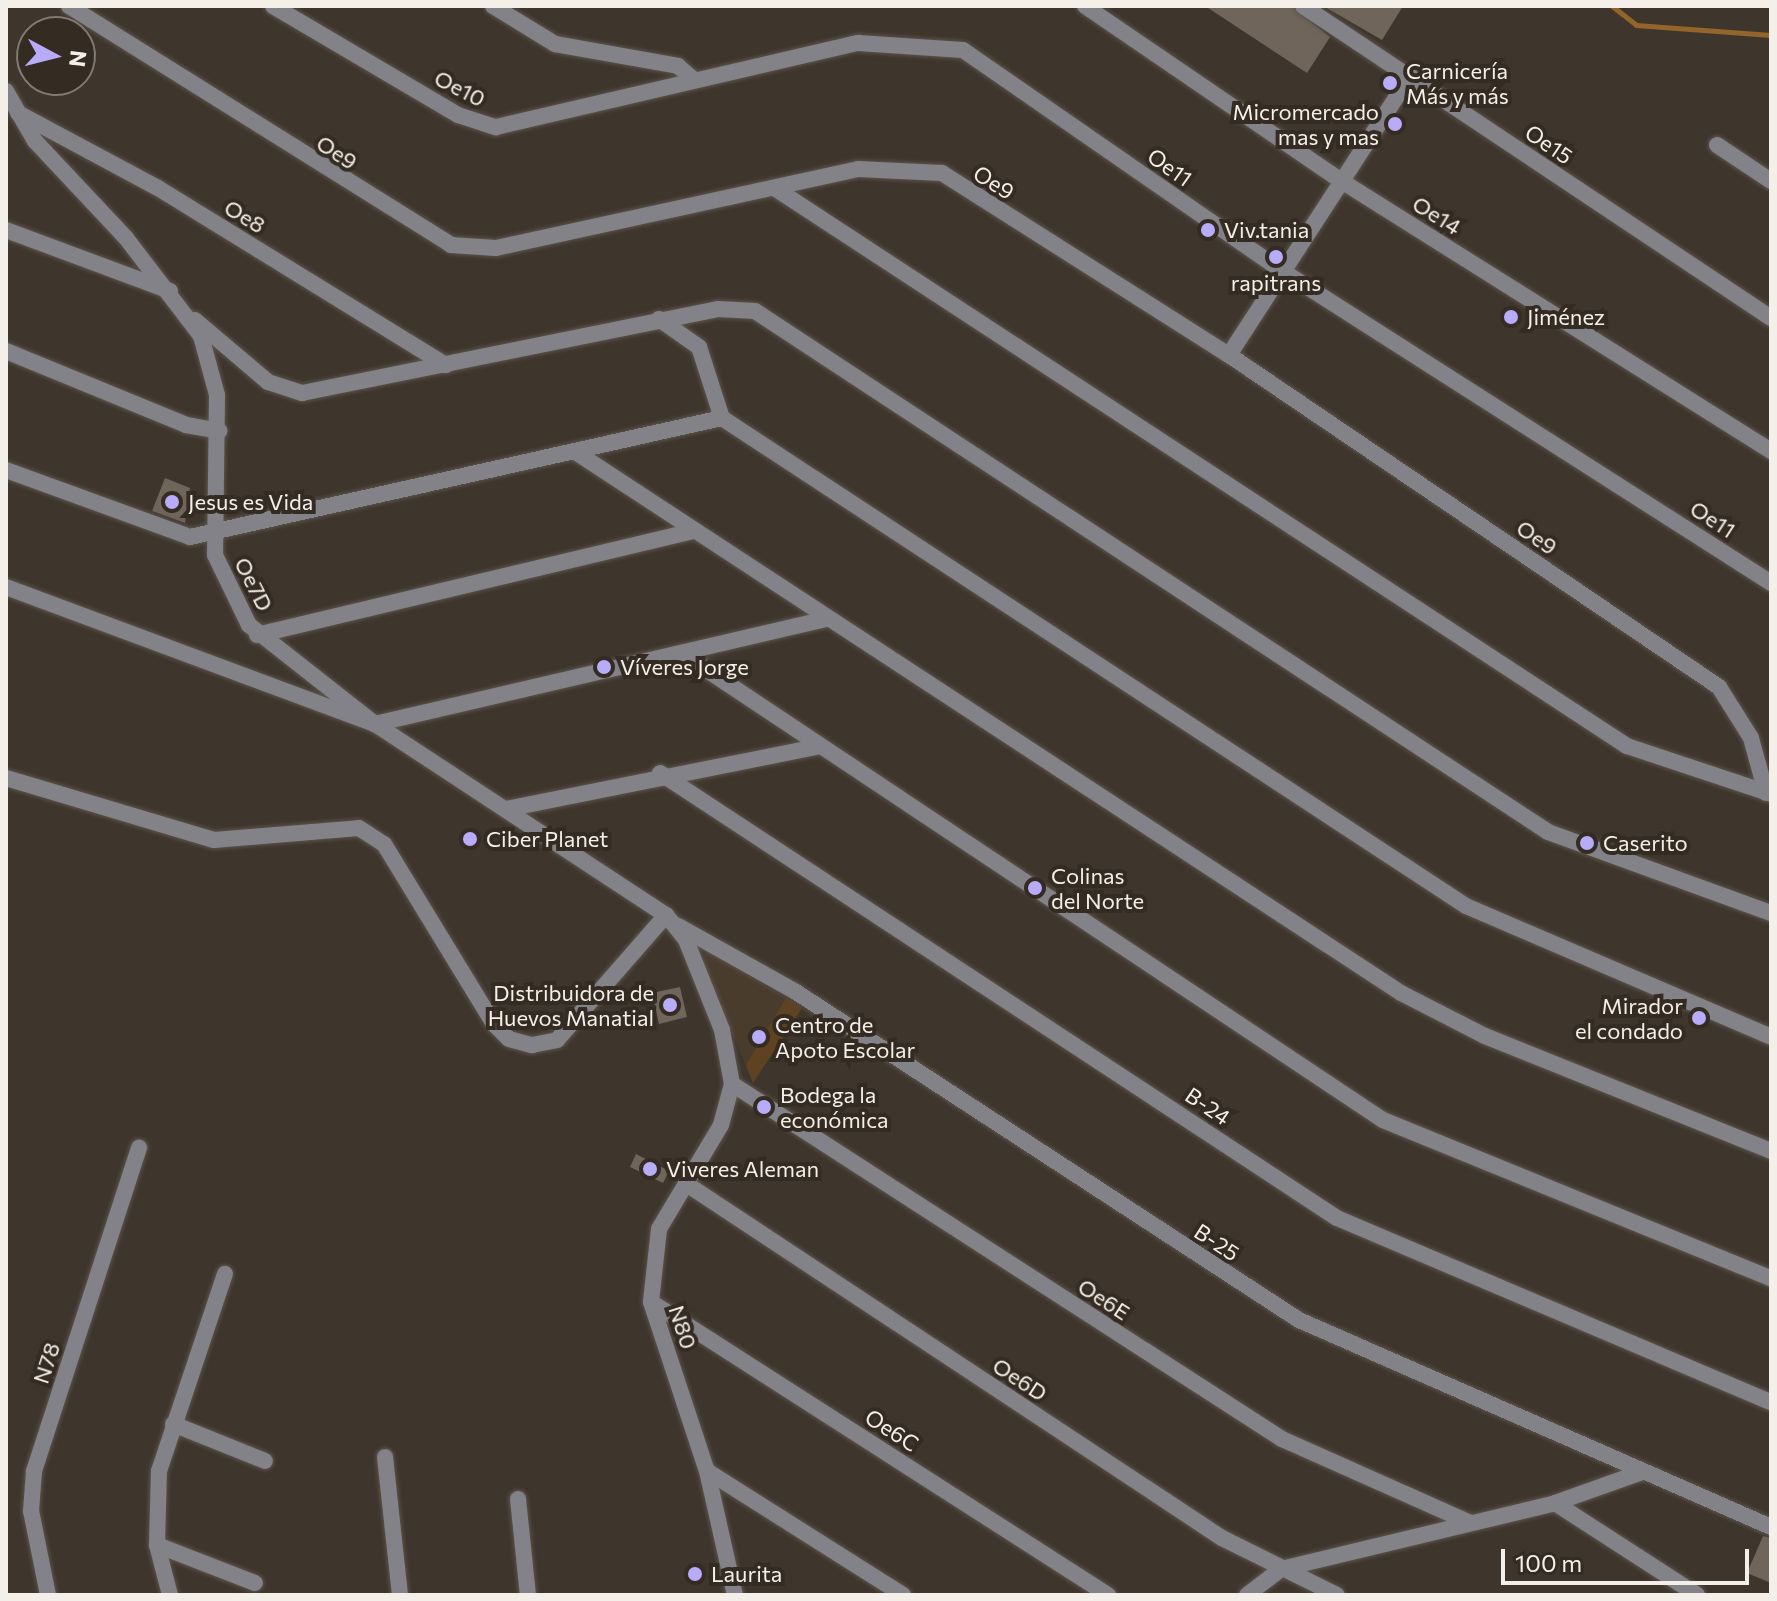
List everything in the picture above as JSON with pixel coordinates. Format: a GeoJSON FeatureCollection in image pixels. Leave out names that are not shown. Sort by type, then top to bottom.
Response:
{"type":"FeatureCollection","features":[{"type":"Feature","properties":{"kind":"street","name":"Oe9"},"geometry":{"type":"LineString","coordinates":[[69,6],[451,245],[496,248],[858,169],[942,173],[1229,355],[1719,687],[1751,738],[1769,794]]}},
{"type":"Feature","properties":{"kind":"street","name":"Oe10"},"geometry":{"type":"LineString","coordinates":[[274,6],[458,115],[496,127],[692,78]]}},
{"type":"Feature","properties":{"kind":"street"},"geometry":{"type":"LineString","coordinates":[[493,6],[555,44],[678,66],[692,78]]}},
{"type":"Feature","properties":{"kind":"street","name":"Oe14"},"geometry":{"type":"LineString","coordinates":[[1085,6],[1343,182],[1771,451]]}},
{"type":"Feature","properties":{"kind":"street","name":"Oe15"},"geometry":{"type":"LineString","coordinates":[[1303,6],[1771,318]]}},
{"type":"Feature","properties":{"kind":"street","name":"Oe11"},"geometry":{"type":"LineString","coordinates":[[692,78],[858,43],[963,50],[1284,272],[1771,583]]}},
{"type":"Feature","properties":{"kind":"street"},"geometry":{"type":"LineString","coordinates":[[1229,355],[1410,76]]}},
{"type":"Feature","properties":{"kind":"street"},"geometry":{"type":"LineString","coordinates":[[6,91],[16,112]]}},
{"type":"Feature","properties":{"kind":"street","name":"Oe7D"},"geometry":{"type":"LineString","coordinates":[[16,112],[191,316],[217,395],[219,431],[213,532],[226,584],[257,635],[375,724],[671,920]]}},
{"type":"Feature","properties":{"kind":"street","name":"Oe8"},"geometry":{"type":"LineString","coordinates":[[16,112],[158,188],[446,365]]}},
{"type":"Feature","properties":{"kind":"street"},"geometry":{"type":"LineString","coordinates":[[1717,145],[1771,181]]}},
{"type":"Feature","properties":{"kind":"street"},"geometry":{"type":"LineString","coordinates":[[776,189],[1627,746],[1769,794]]}},
{"type":"Feature","properties":{"kind":"street"},"geometry":{"type":"LineString","coordinates":[[6,230],[170,291]]}},
{"type":"Feature","properties":{"kind":"street"},"geometry":{"type":"LineString","coordinates":[[191,316],[268,382],[302,393],[659,319],[737,307],[755,311],[1548,832],[1771,913]]}},
{"type":"Feature","properties":{"kind":"street"},"geometry":{"type":"LineString","coordinates":[[659,319],[699,347],[722,418],[1466,906],[1771,1037]]}},
{"type":"Feature","properties":{"kind":"street"},"geometry":{"type":"LineString","coordinates":[[6,351],[186,425],[219,431]]}},
{"type":"Feature","properties":{"kind":"street"},"geometry":{"type":"LineString","coordinates":[[6,470],[177,535],[213,532],[722,418]]}},
{"type":"Feature","properties":{"kind":"street"},"geometry":{"type":"LineString","coordinates":[[574,451],[691,532],[1436,1013],[1771,1151]]}},
{"type":"Feature","properties":{"kind":"street"},"geometry":{"type":"LineString","coordinates":[[257,635],[691,532]]}},
{"type":"Feature","properties":{"kind":"street"},"geometry":{"type":"LineString","coordinates":[[6,587],[375,724],[686,656],[826,619]]}},
{"type":"Feature","properties":{"kind":"street"},"geometry":{"type":"LineString","coordinates":[[686,656],[816,747],[1383,1120],[1771,1278]]}},
{"type":"Feature","properties":{"kind":"street"},"geometry":{"type":"LineString","coordinates":[[506,809],[660,773],[816,747]]}},
{"type":"Feature","properties":{"kind":"street","name":"B-24"},"geometry":{"type":"LineString","coordinates":[[660,773],[1337,1218],[1771,1402]]}},
{"type":"Feature","properties":{"kind":"street"},"geometry":{"type":"LineString","coordinates":[[6,778],[214,840],[359,828],[384,844],[494,1024],[509,1039],[532,1045],[557,1040],[671,920],[722,1030],[732,1084]]}},
{"type":"Feature","properties":{"kind":"street","name":"B-25"},"geometry":{"type":"LineString","coordinates":[[671,920],[796,992],[1299,1320],[1771,1527]]}},
{"type":"Feature","properties":{"kind":"street","name":"N80"},"geometry":{"type":"LineString","coordinates":[[732,1084],[721,1125],[652,1251],[651,1302],[707,1471],[735,1595]]}},
{"type":"Feature","properties":{"kind":"street","name":"Oe6E"},"geometry":{"type":"LineString","coordinates":[[732,1084],[1282,1439],[1468,1522]]}},
{"type":"Feature","properties":{"kind":"street","name":"N78"},"geometry":{"type":"LineString","coordinates":[[48,1595],[31,1511],[34,1471],[139,1148]]}},
{"type":"Feature","properties":{"kind":"street","name":"Oe6D"},"geometry":{"type":"LineString","coordinates":[[688,1185],[1222,1538],[1337,1595]]}},
{"type":"Feature","properties":{"kind":"street"},"geometry":{"type":"LineString","coordinates":[[170,1595],[157,1545],[159,1471],[225,1274]]}},
{"type":"Feature","properties":{"kind":"street","name":"Oe6C"},"geometry":{"type":"LineString","coordinates":[[651,1302],[1108,1595]]}},
{"type":"Feature","properties":{"kind":"street"},"geometry":{"type":"LineString","coordinates":[[173,1424],[265,1461]]}},
{"type":"Feature","properties":{"kind":"street"},"geometry":{"type":"LineString","coordinates":[[385,1457],[400,1595]]}},
{"type":"Feature","properties":{"kind":"street"},"geometry":{"type":"LineString","coordinates":[[707,1471],[903,1595]]}},
{"type":"Feature","properties":{"kind":"street"},"geometry":{"type":"LineString","coordinates":[[1247,1595],[1281,1569],[1555,1503],[1642,1472]]}},
{"type":"Feature","properties":{"kind":"street"},"geometry":{"type":"LineString","coordinates":[[518,1499],[528,1595]]}},
{"type":"Feature","properties":{"kind":"street"},"geometry":{"type":"LineString","coordinates":[[1555,1503],[1697,1595]]}},
{"type":"Feature","properties":{"kind":"street"},"geometry":{"type":"LineString","coordinates":[[157,1545],[255,1583]]}},
{"type":"Feature","properties":{"kind":"shaded area","name":"Centro de Apoto Escolar"},"geometry":{"type":"Polygon","coordinates":[[[708,951],[802,1008],[753,1083],[701,959],[708,951]]]}},
{"type":"Feature","properties":{"kind":"shaded area"},"geometry":{"type":"Polygon","coordinates":[[[786,998],[802,1008],[753,1083],[746,1065],[786,998]]]}},
{"type":"Feature","properties":{"kind":"building"},"geometry":{"type":"Polygon","coordinates":[[[1205,6],[1292,6],[1330,37],[1307,73],[1205,6]]]}},
{"type":"Feature","properties":{"kind":"building"},"geometry":{"type":"Polygon","coordinates":[[[1323,6],[1403,6],[1382,40],[1323,6]]]}},
{"type":"Feature","properties":{"kind":"building","name":"Jesus es Vida"},"geometry":{"type":"Polygon","coordinates":[[[165,478],[190,488],[185,523],[152,511],[165,478]]]}},
{"type":"Feature","properties":{"kind":"building","name":"Distribuidora de Huevos Manatial"},"geometry":{"type":"Polygon","coordinates":[[[680,987],[687,1017],[659,1024],[652,993],[680,987]]]}},
{"type":"Feature","properties":{"kind":"building","name":"Viveres Aleman"},"geometry":{"type":"Polygon","coordinates":[[[636,1154],[669,1171],[663,1183],[630,1167],[636,1154]]]}},
{"type":"Feature","properties":{"kind":"building"},"geometry":{"type":"Polygon","coordinates":[[[1763,1536],[1771,1538],[1771,1583],[1747,1573],[1763,1536]]]}},
{"type":"Feature","properties":{"kind":"waterway"},"geometry":{"type":"LineString","coordinates":[[1612,6],[1636,25],[1771,35]]}},
{"type":"Feature","properties":{"kind":"place","name":"Carnicería Más y más"},"geometry":{"type":"Point","coordinates":[1390,83]}},
{"type":"Feature","properties":{"kind":"place","name":"Micromercado mas y mas"},"geometry":{"type":"Point","coordinates":[1395,124]}},
{"type":"Feature","properties":{"kind":"place","name":"Viv.tania"},"geometry":{"type":"Point","coordinates":[1208,230]}},
{"type":"Feature","properties":{"kind":"place","name":"rapitrans"},"geometry":{"type":"Point","coordinates":[1276,257]}},
{"type":"Feature","properties":{"kind":"place","name":"Jiménez"},"geometry":{"type":"Point","coordinates":[1511,317]}},
{"type":"Feature","properties":{"kind":"place","name":"Jesus es Vida"},"geometry":{"type":"Point","coordinates":[172,502]}},
{"type":"Feature","properties":{"kind":"place","name":"Víveres Jorge"},"geometry":{"type":"Point","coordinates":[604,667]}},
{"type":"Feature","properties":{"kind":"place","name":"Ciber Planet"},"geometry":{"type":"Point","coordinates":[470,839]}},
{"type":"Feature","properties":{"kind":"place","name":"Caserito"},"geometry":{"type":"Point","coordinates":[1587,843]}},
{"type":"Feature","properties":{"kind":"place","name":"Colinas del Norte"},"geometry":{"type":"Point","coordinates":[1035,888]}},
{"type":"Feature","properties":{"kind":"place","name":"Distribuidora de Huevos Manatial"},"geometry":{"type":"Point","coordinates":[670,1005]}},
{"type":"Feature","properties":{"kind":"place","name":"Mirador el condado"},"geometry":{"type":"Point","coordinates":[1699,1018]}},
{"type":"Feature","properties":{"kind":"place","name":"Centro de Apoto Escolar"},"geometry":{"type":"Point","coordinates":[759,1037]}},
{"type":"Feature","properties":{"kind":"place","name":"Bodega la económica"},"geometry":{"type":"Point","coordinates":[764,1107]}},
{"type":"Feature","properties":{"kind":"place","name":"Viveres Aleman"},"geometry":{"type":"Point","coordinates":[650,1169]}},
{"type":"Feature","properties":{"kind":"place","name":"Laurita"},"geometry":{"type":"Point","coordinates":[695,1574]}}]}
